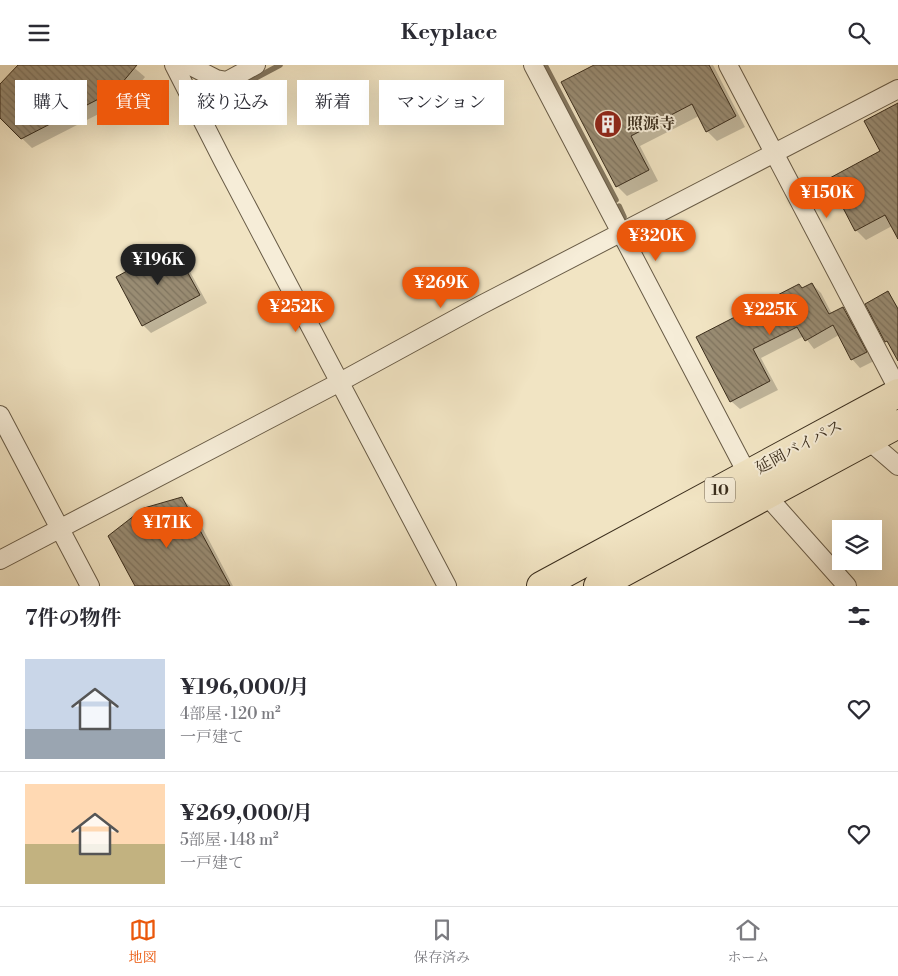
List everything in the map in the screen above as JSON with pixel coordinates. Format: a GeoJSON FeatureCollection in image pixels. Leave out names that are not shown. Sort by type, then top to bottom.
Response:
{"type":"FeatureCollection","features":[{"type":"Feature","properties":{"kind":"highway","name":"延岡バイパス"},"geometry":{"type":"LineString","coordinates":[[541,586],[898,393]]}},
{"type":"Feature","properties":{"kind":"highway","name":"延岡バイパス"},"geometry":{"type":"LineString","coordinates":[[598,586],[898,424]]}},
{"type":"Feature","properties":{"kind":"street"},"geometry":{"type":"LineString","coordinates":[[174,65],[447,586]]}},
{"type":"Feature","properties":{"kind":"street"},"geometry":{"type":"LineString","coordinates":[[188,65],[216,79],[227,81],[256,65]]}},
{"type":"Feature","properties":{"kind":"street"},"geometry":{"type":"LineString","coordinates":[[533,65],[748,475]]}},
{"type":"Feature","properties":{"kind":"street"},"geometry":{"type":"LineString","coordinates":[[728,65],[898,389]]}},
{"type":"Feature","properties":{"kind":"street"},"geometry":{"type":"LineString","coordinates":[[0,560],[481,305],[898,89]]}},
{"type":"Feature","properties":{"kind":"street"},"geometry":{"type":"LineString","coordinates":[[0,415],[90,586]]}},
{"type":"Feature","properties":{"kind":"street"},"geometry":{"type":"LineString","coordinates":[[868,440],[898,466]]}},
{"type":"Feature","properties":{"kind":"street"},"geometry":{"type":"LineString","coordinates":[[766,495],[846,586]]}},
{"type":"Feature","properties":{"kind":"building"},"geometry":{"type":"Polygon","coordinates":[[[18,65],[137,65],[124,80],[97,80],[97,100],[87,105],[87,80],[15,80],[15,125],[48,125],[21,139],[0,118],[0,84],[18,65]]]}},
{"type":"Feature","properties":{"kind":"building","name":"照源寺"},"geometry":{"type":"Polygon","coordinates":[[[594,65],[709,65],[736,116],[706,132],[692,104],[631,136],[649,170],[616,187],[561,82],[594,65]]]}},
{"type":"Feature","properties":{"kind":"building"},"geometry":{"type":"Polygon","coordinates":[[[898,103],[898,239],[885,215],[855,231],[828,179],[880,151],[864,121],[898,103]]]}},
{"type":"Feature","properties":{"kind":"building"},"geometry":{"type":"Polygon","coordinates":[[[173,246],[200,295],[142,326],[116,277],[173,246]]]}},
{"type":"Feature","properties":{"kind":"building"},"geometry":{"type":"Polygon","coordinates":[[[812,283],[829,314],[843,307],[867,352],[851,360],[833,325],[805,341],[797,327],[753,349],[770,381],[730,402],[696,337],[799,284],[802,288],[812,283]]]}},
{"type":"Feature","properties":{"kind":"building"},"geometry":{"type":"Polygon","coordinates":[[[888,291],[898,309],[898,361],[887,341],[885,342],[865,304],[888,291]]]}},
{"type":"Feature","properties":{"kind":"building"},"geometry":{"type":"Polygon","coordinates":[[[182,497],[230,586],[135,586],[108,536],[144,508],[182,497]]]}},
{"type":"Feature","properties":{"kind":"waterway"},"geometry":{"type":"LineString","coordinates":[[252,80],[280,65]]}},
{"type":"Feature","properties":{"kind":"waterway"},"geometry":{"type":"LineString","coordinates":[[545,65],[616,200]]}},
{"type":"Feature","properties":{"kind":"waterway"},"geometry":{"type":"LineString","coordinates":[[619,206],[624,217]]}},
{"type":"Feature","properties":{"kind":"place","name":"照源寺"},"geometry":{"type":"Point","coordinates":[608,124]}}]}
